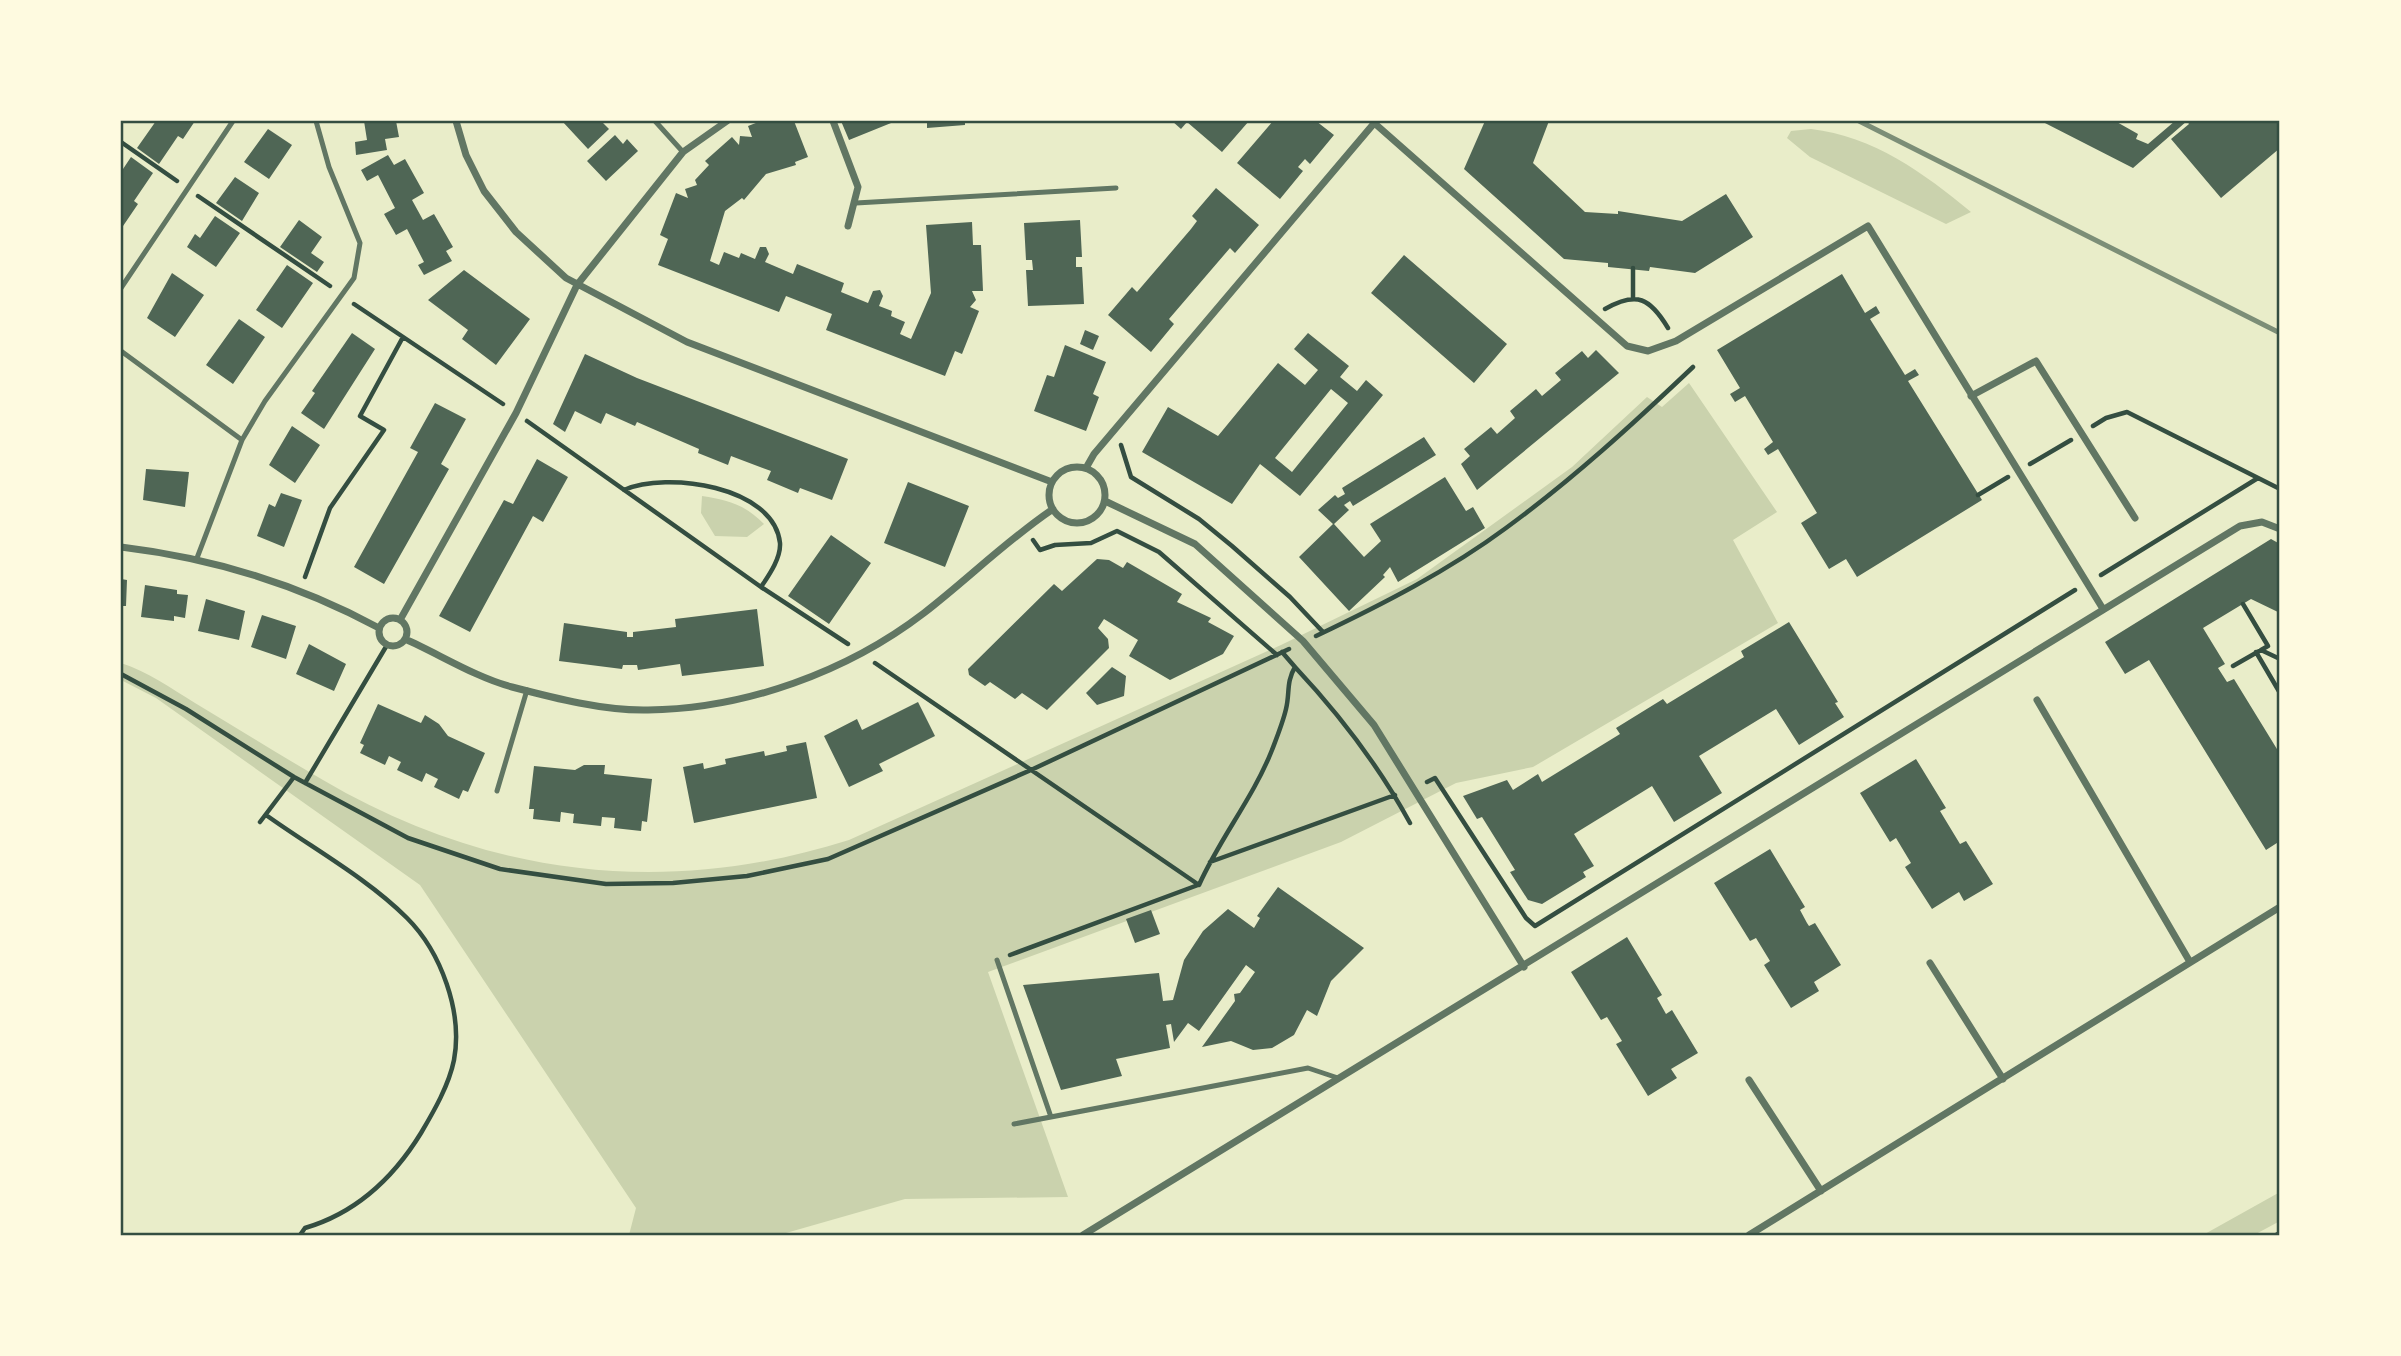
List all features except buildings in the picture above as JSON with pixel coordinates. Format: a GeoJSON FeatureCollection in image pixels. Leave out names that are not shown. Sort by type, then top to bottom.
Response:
{"type":"FeatureCollection","features":[{"type":"Feature","properties":{"kind":"street"},"geometry":{"type":"LineString","coordinates":[[456,121],[466,155],[484,191],[516,232],[555,271],[577,285],[687,342],[1052,482]]}},
{"type":"Feature","properties":{"kind":"street"},"geometry":{"type":"LineString","coordinates":[[400,620],[516,414],[577,285],[683,152],[727,121]]}},
{"type":"Feature","properties":{"kind":"street"},"geometry":{"type":"LineString","coordinates":[[833,121],[858,187],[848,226]]}},
{"type":"Feature","properties":{"kind":"street"},"geometry":{"type":"LineString","coordinates":[[1086,468],[1111,434],[1374,121],[1627,346],[1648,351],[1676,341],[1868,226],[2103,609]]}},
{"type":"Feature","properties":{"kind":"street"},"geometry":{"type":"LineString","coordinates":[[1971,396],[2036,361],[2135,518]]}},
{"type":"Feature","properties":{"kind":"street"},"geometry":{"type":"LineString","coordinates":[[1073,467],[1086,468],[1098,475],[1105,488],[1105,501],[1097,516],[1082,523],[1065,521],[1053,509],[1049,495],[1052,482],[1061,472],[1073,467]]}},
{"type":"Feature","properties":{"kind":"street"},"geometry":{"type":"LineString","coordinates":[[1105,501],[1195,544],[1303,641],[1374,725],[1524,967]]}},
{"type":"Feature","properties":{"kind":"street"},"geometry":{"type":"LineString","coordinates":[[405,639],[510,687],[580,702],[647,710],[747,700],[862,654],[923,613],[1024,528],[1053,509]]}},
{"type":"Feature","properties":{"kind":"street"},"geometry":{"type":"LineString","coordinates":[[1083,1235],[2240,526],[2262,522],[2280,529]]}},
{"type":"Feature","properties":{"kind":"street"},"geometry":{"type":"LineString","coordinates":[[121,547],[197,558],[300,590],[379,628]]}},
{"type":"Feature","properties":{"kind":"street"},"geometry":{"type":"LineString","coordinates":[[388,619],[400,620],[407,631],[405,639],[399,644],[387,645],[379,636],[379,628],[388,619]]}},
{"type":"Feature","properties":{"kind":"street"},"geometry":{"type":"LineString","coordinates":[[2037,700],[2190,962]]}},
{"type":"Feature","properties":{"kind":"street"},"geometry":{"type":"LineString","coordinates":[[1749,1235],[2280,907]]}},
{"type":"Feature","properties":{"kind":"street"},"geometry":{"type":"LineString","coordinates":[[1930,963],[2003,1079]]}},
{"type":"Feature","properties":{"kind":"street"},"geometry":{"type":"LineString","coordinates":[[1749,1080],[1821,1191]]}},
{"type":"Feature","properties":{"kind":"lane"},"geometry":{"type":"LineString","coordinates":[[121,288],[233,121]]}},
{"type":"Feature","properties":{"kind":"lane"},"geometry":{"type":"LineString","coordinates":[[197,558],[242,440],[265,401],[354,278],[360,243],[329,167],[316,121]]}},
{"type":"Feature","properties":{"kind":"lane"},"geometry":{"type":"LineString","coordinates":[[655,121],[683,152]]}},
{"type":"Feature","properties":{"kind":"lane"},"geometry":{"type":"LineString","coordinates":[[856,203],[1116,188]]}},
{"type":"Feature","properties":{"kind":"lane"},"geometry":{"type":"LineString","coordinates":[[121,351],[242,440]]}},
{"type":"Feature","properties":{"kind":"lane"},"geometry":{"type":"LineString","coordinates":[[497,791],[527,690]]}},
{"type":"Feature","properties":{"kind":"lane"},"geometry":{"type":"LineString","coordinates":[[997,960],[1051,1117]]}},
{"type":"Feature","properties":{"kind":"lane"},"geometry":{"type":"LineString","coordinates":[[1014,1124],[1308,1068],[1338,1078]]}},
{"type":"Feature","properties":{"kind":"path"},"geometry":{"type":"LineString","coordinates":[[121,142],[516,414],[761,587],[1199,885]]}},
{"type":"Feature","properties":{"kind":"path"},"geometry":{"type":"LineString","coordinates":[[1633,268],[1633,298]]}},
{"type":"Feature","properties":{"kind":"path"},"geometry":{"type":"LineString","coordinates":[[1592,316],[1633,298],[1648,301],[1676,341]]}},
{"type":"Feature","properties":{"kind":"path"},"geometry":{"type":"LineString","coordinates":[[300,590],[330,508],[384,430],[359,416],[403,337]]}},
{"type":"Feature","properties":{"kind":"path"},"geometry":{"type":"LineString","coordinates":[[121,674],[186,709],[294,777],[408,838],[499,869],[607,884],[673,883],[747,876],[828,859],[1031,770],[1385,602],[1504,529],[1581,470],[1693,368]]}},
{"type":"Feature","properties":{"kind":"path"},"geometry":{"type":"LineString","coordinates":[[2082,433],[2106,418],[2127,412],[2280,489]]}},
{"type":"Feature","properties":{"kind":"path"},"geometry":{"type":"LineString","coordinates":[[1111,434],[1122,447],[1131,477],[1199,519],[1290,597],[1323,632]]}},
{"type":"Feature","properties":{"kind":"path"},"geometry":{"type":"LineString","coordinates":[[1210,862],[1396,797],[1435,778],[1526,918],[1535,926],[2258,478]]}},
{"type":"Feature","properties":{"kind":"path"},"geometry":{"type":"LineString","coordinates":[[623,491],[641,483],[699,485],[762,507],[775,522],[780,545],[773,568],[761,587]]}},
{"type":"Feature","properties":{"kind":"path"},"geometry":{"type":"LineString","coordinates":[[1024,528],[1040,550],[1055,545],[1091,543],[1117,531],[1158,552],[1295,667],[1330,704],[1396,797],[1410,822]]}},
{"type":"Feature","properties":{"kind":"path"},"geometry":{"type":"LineString","coordinates":[[2234,666],[2268,646],[2243,604]]}},
{"type":"Feature","properties":{"kind":"path"},"geometry":{"type":"LineString","coordinates":[[305,783],[387,645]]}},
{"type":"Feature","properties":{"kind":"path"},"geometry":{"type":"LineString","coordinates":[[2258,651],[2280,659]]}},
{"type":"Feature","properties":{"kind":"path"},"geometry":{"type":"LineString","coordinates":[[2258,651],[2280,693]]}},
{"type":"Feature","properties":{"kind":"path"},"geometry":{"type":"LineString","coordinates":[[997,960],[1199,885],[1244,807],[1271,752],[1287,708],[1288,679],[1295,667]]}},
{"type":"Feature","properties":{"kind":"path"},"geometry":{"type":"LineString","coordinates":[[260,822],[294,777]]}},
{"type":"Feature","properties":{"kind":"path"},"geometry":{"type":"LineString","coordinates":[[266,815],[380,895],[408,919],[435,956],[453,1008],[454,1060],[436,1108],[405,1159],[365,1199],[327,1222],[306,1227],[300,1235]]}},
{"type":"Feature","properties":{"kind":"green space"},"geometry":{"type":"Polygon","coordinates":[[[1811,129],[1856,139],[1897,158],[1971,212],[1946,224],[1810,157],[1787,138],[1791,131],[1811,129]]]}},
{"type":"Feature","properties":{"kind":"green space"},"geometry":{"type":"Polygon","coordinates":[[[1689,383],[1777,512],[1733,540],[1778,623],[1533,767],[1456,783],[1341,842],[988,972],[1068,1197],[905,1199],[779,1235],[629,1235],[636,1208],[420,885],[156,698],[121,680],[121,663],[159,681],[323,780],[385,813],[449,838],[514,857],[579,868],[646,872],[713,869],[781,858],[849,840],[1281,645],[1417,579],[1572,467],[1647,397],[1662,407],[1689,383]]]}},
{"type":"Feature","properties":{"kind":"green space"},"geometry":{"type":"Polygon","coordinates":[[[702,496],[735,504],[764,524],[747,537],[715,536],[701,513],[702,496]]]}},
{"type":"Feature","properties":{"kind":"green space"},"geometry":{"type":"Polygon","coordinates":[[[2280,1192],[2280,1221],[2254,1235],[2203,1235],[2280,1192]]]}},
{"type":"Feature","properties":{"kind":"railway"},"geometry":{"type":"LineString","coordinates":[[1859,121],[2280,333]]}}]}
